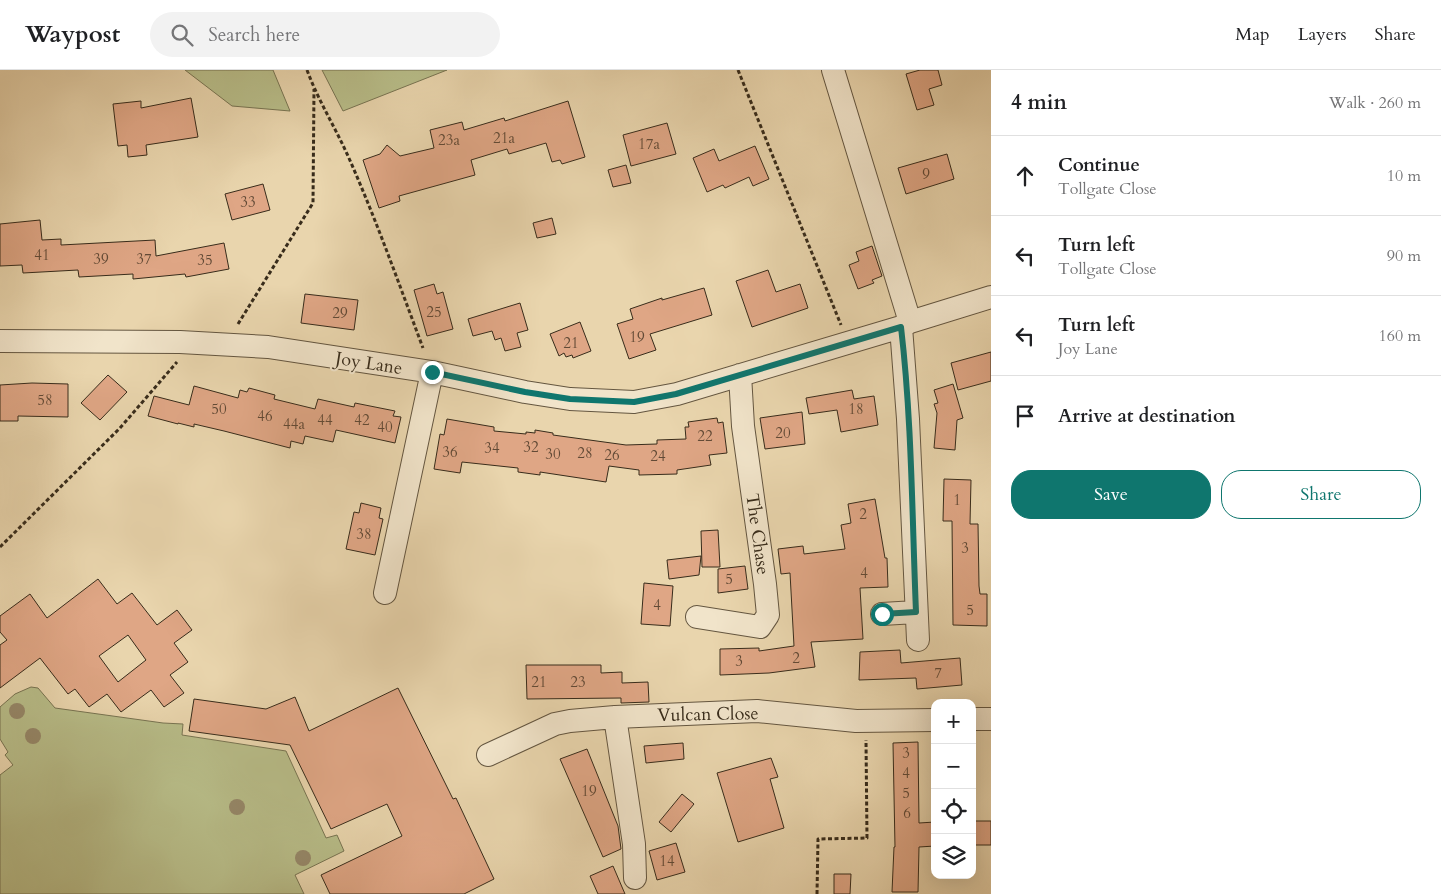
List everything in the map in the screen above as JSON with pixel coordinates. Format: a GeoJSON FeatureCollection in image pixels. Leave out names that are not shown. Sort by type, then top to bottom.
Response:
{"type":"FeatureCollection","features":[{"type":"Feature","properties":{"kind":"street"},"geometry":{"type":"LineString","coordinates":[[834,70],[906,324],[904,356],[918,640]]}},
{"type":"Feature","properties":{"kind":"street","name":"Joy Lane"},"geometry":{"type":"LineString","coordinates":[[0,341],[194,343],[268,347],[432,372],[534,394],[570,399],[620,402],[650,400],[740,375],[991,296]]}},
{"type":"Feature","properties":{"kind":"street"},"geometry":{"type":"LineString","coordinates":[[385,593],[432,372]]}},
{"type":"Feature","properties":{"kind":"street","name":"The Chase"},"geometry":{"type":"LineString","coordinates":[[697,617],[760,627],[768,615],[743,426],[740,375]]}},
{"type":"Feature","properties":{"kind":"street"},"geometry":{"type":"LineString","coordinates":[[882,614],[916,612]]}},
{"type":"Feature","properties":{"kind":"street","name":"Vulcan Close"},"geometry":{"type":"LineString","coordinates":[[488,755],[555,724],[615,717],[757,711],[865,721],[931,720]]}},
{"type":"Feature","properties":{"kind":"street"},"geometry":{"type":"LineString","coordinates":[[615,717],[633,834],[635,878]]}},
{"type":"Feature","properties":{"kind":"street"},"geometry":{"type":"LineString","coordinates":[[976,719],[991,719]]}},
{"type":"Feature","properties":{"kind":"path"},"geometry":{"type":"LineString","coordinates":[[307,70],[314,89],[348,156],[384,244],[432,372]]}},
{"type":"Feature","properties":{"kind":"path"},"geometry":{"type":"LineString","coordinates":[[738,70],[848,342]]}},
{"type":"Feature","properties":{"kind":"path"},"geometry":{"type":"LineString","coordinates":[[225,344],[312,203],[314,89]]}},
{"type":"Feature","properties":{"kind":"path"},"geometry":{"type":"LineString","coordinates":[[0,547],[120,428],[194,343]]}},
{"type":"Feature","properties":{"kind":"path"},"geometry":{"type":"LineString","coordinates":[[817,894],[818,839],[867,838],[865,721]]}},
{"type":"Feature","properties":{"kind":"green space"},"geometry":{"type":"Polygon","coordinates":[[[185,70],[273,70],[290,111],[232,106],[185,70]]]}},
{"type":"Feature","properties":{"kind":"green space"},"geometry":{"type":"Polygon","coordinates":[[[322,70],[447,70],[343,111],[322,70]]]}},
{"type":"Feature","properties":{"kind":"green space"},"geometry":{"type":"Polygon","coordinates":[[[31,687],[38,688],[55,708],[183,724],[182,735],[286,751],[326,838],[337,835],[344,851],[295,875],[304,894],[0,894],[0,775],[13,765],[5,755],[8,752],[0,739],[0,707],[15,694],[31,687]]]}},
{"type":"Feature","properties":{"kind":"building"},"geometry":{"type":"Polygon","coordinates":[[[920,70],[938,70],[942,85],[929,89],[934,105],[917,110],[906,74],[920,70]]]}},
{"type":"Feature","properties":{"kind":"building"},"geometry":{"type":"Polygon","coordinates":[[[191,98],[198,137],[146,145],[147,155],[128,157],[127,145],[118,146],[113,104],[141,101],[141,108],[191,98]]]}},
{"type":"Feature","properties":{"kind":"building"},"geometry":{"type":"Polygon","coordinates":[[[568,101],[585,157],[562,164],[560,160],[552,162],[546,143],[509,154],[507,149],[471,160],[475,175],[399,196],[400,201],[379,208],[363,160],[380,154],[387,145],[400,156],[434,148],[430,130],[462,122],[464,130],[504,118],[505,121],[568,101]]]}},
{"type":"Feature","properties":{"kind":"building"},"geometry":{"type":"Polygon","coordinates":[[[667,123],[676,154],[631,166],[623,135],[667,123]]]}},
{"type":"Feature","properties":{"kind":"building"},"geometry":{"type":"Polygon","coordinates":[[[755,146],[769,179],[753,186],[749,177],[725,188],[723,185],[707,192],[693,158],[714,149],[719,161],[755,146]]]}},
{"type":"Feature","properties":{"kind":"building"},"geometry":{"type":"Polygon","coordinates":[[[947,154],[954,179],[906,194],[898,168],[947,154]]]}},
{"type":"Feature","properties":{"kind":"building"},"geometry":{"type":"Polygon","coordinates":[[[626,165],[631,183],[613,187],[608,170],[626,165]]]}},
{"type":"Feature","properties":{"kind":"building"},"geometry":{"type":"Polygon","coordinates":[[[263,184],[270,210],[232,220],[225,194],[263,184]]]}},
{"type":"Feature","properties":{"kind":"building"},"geometry":{"type":"Polygon","coordinates":[[[552,218],[556,234],[537,238],[533,223],[552,218]]]}},
{"type":"Feature","properties":{"kind":"building"},"geometry":{"type":"Polygon","coordinates":[[[40,220],[42,240],[61,239],[61,245],[155,240],[156,256],[224,243],[229,269],[186,277],[185,274],[133,279],[133,274],[79,277],[78,270],[23,273],[22,265],[0,266],[0,224],[40,220]]]}},
{"type":"Feature","properties":{"kind":"building"},"geometry":{"type":"Polygon","coordinates":[[[872,246],[882,276],[872,280],[874,283],[858,289],[849,265],[859,261],[856,252],[872,246]]]}},
{"type":"Feature","properties":{"kind":"building"},"geometry":{"type":"Polygon","coordinates":[[[768,270],[776,292],[800,284],[808,308],[752,327],[736,281],[768,270]]]}},
{"type":"Feature","properties":{"kind":"building"},"geometry":{"type":"Polygon","coordinates":[[[434,284],[437,294],[443,292],[453,329],[427,336],[414,290],[434,284]]]}},
{"type":"Feature","properties":{"kind":"building"},"geometry":{"type":"Polygon","coordinates":[[[704,288],[712,315],[650,334],[656,350],[629,359],[617,324],[633,319],[630,309],[662,298],[662,300],[704,288]]]}},
{"type":"Feature","properties":{"kind":"building"},"geometry":{"type":"Polygon","coordinates":[[[305,294],[358,300],[354,330],[301,323],[305,294]]]}},
{"type":"Feature","properties":{"kind":"building"},"geometry":{"type":"Polygon","coordinates":[[[520,303],[528,330],[517,333],[521,347],[505,351],[501,338],[495,340],[492,331],[473,336],[468,319],[520,303]]]}},
{"type":"Feature","properties":{"kind":"building"},"geometry":{"type":"Polygon","coordinates":[[[580,322],[591,351],[573,358],[572,355],[566,357],[564,353],[559,356],[550,334],[580,322]]]}},
{"type":"Feature","properties":{"kind":"building"},"geometry":{"type":"Polygon","coordinates":[[[991,352],[991,381],[958,390],[951,363],[991,352]]]}},
{"type":"Feature","properties":{"kind":"building"},"geometry":{"type":"Polygon","coordinates":[[[108,375],[127,392],[100,420],[81,403],[108,375]]]}},
{"type":"Feature","properties":{"kind":"building"},"geometry":{"type":"Polygon","coordinates":[[[32,383],[68,384],[68,417],[18,416],[18,421],[0,421],[0,385],[32,383]]]}},
{"type":"Feature","properties":{"kind":"building"},"geometry":{"type":"Polygon","coordinates":[[[953,384],[963,418],[957,420],[955,450],[934,448],[937,413],[934,404],[938,403],[934,390],[953,384]]]}},
{"type":"Feature","properties":{"kind":"building"},"geometry":{"type":"Polygon","coordinates":[[[194,386],[238,398],[240,390],[247,392],[249,388],[275,395],[274,399],[315,409],[318,399],[354,407],[355,403],[395,411],[393,416],[401,417],[395,443],[336,430],[333,442],[305,436],[303,444],[291,441],[290,448],[194,424],[194,427],[148,416],[154,396],[189,405],[194,386]]]}},
{"type":"Feature","properties":{"kind":"building"},"geometry":{"type":"Polygon","coordinates":[[[852,390],[854,399],[874,396],[878,425],[841,432],[837,410],[809,414],[806,398],[852,390]]]}},
{"type":"Feature","properties":{"kind":"building"},"geometry":{"type":"Polygon","coordinates":[[[802,412],[805,444],[765,449],[760,418],[802,412]]]}},
{"type":"Feature","properties":{"kind":"building"},"geometry":{"type":"Polygon","coordinates":[[[717,418],[718,423],[723,422],[727,453],[709,455],[711,465],[677,470],[677,474],[639,475],[639,470],[609,466],[606,482],[540,472],[540,475],[518,472],[518,468],[462,462],[460,473],[434,469],[440,434],[444,435],[447,419],[494,427],[494,431],[526,434],[526,432],[535,433],[535,430],[553,433],[553,435],[626,445],[657,444],[657,440],[686,439],[685,427],[689,427],[688,422],[717,418]]]}},
{"type":"Feature","properties":{"kind":"building"},"geometry":{"type":"Polygon","coordinates":[[[944,479],[971,480],[970,524],[978,524],[979,586],[980,594],[987,594],[987,626],[953,625],[952,521],[943,521],[944,479]]]}},
{"type":"Feature","properties":{"kind":"building"},"geometry":{"type":"Polygon","coordinates":[[[875,499],[885,558],[887,558],[888,587],[860,588],[863,639],[811,642],[815,667],[769,673],[720,675],[720,649],[759,648],[759,651],[794,646],[790,573],[781,574],[778,549],[803,546],[804,554],[845,549],[841,525],[851,523],[848,504],[875,499]]]}},
{"type":"Feature","properties":{"kind":"building"},"geometry":{"type":"Polygon","coordinates":[[[361,503],[381,508],[379,518],[383,519],[375,555],[346,549],[354,512],[359,513],[361,503]]]}},
{"type":"Feature","properties":{"kind":"building"},"geometry":{"type":"Polygon","coordinates":[[[718,530],[720,567],[702,567],[701,531],[718,530]]]}},
{"type":"Feature","properties":{"kind":"building"},"geometry":{"type":"Polygon","coordinates":[[[701,556],[699,575],[669,579],[667,560],[701,556]]]}},
{"type":"Feature","properties":{"kind":"building"},"geometry":{"type":"Polygon","coordinates":[[[745,566],[748,589],[718,593],[718,569],[745,566]]]}},
{"type":"Feature","properties":{"kind":"building"},"geometry":{"type":"Polygon","coordinates":[[[98,579],[117,604],[132,593],[157,625],[177,610],[192,630],[174,643],[188,662],[170,675],[184,693],[164,707],[151,690],[121,712],[107,694],[89,707],[75,689],[68,694],[40,658],[0,688],[0,645],[7,640],[0,632],[0,616],[30,594],[47,618],[98,579]],[[128,635],[99,656],[118,682],[146,660],[128,635]]]}},
{"type":"Feature","properties":{"kind":"building"},"geometry":{"type":"Polygon","coordinates":[[[644,583],[673,586],[670,626],[641,624],[644,583]]]}},
{"type":"Feature","properties":{"kind":"building"},"geometry":{"type":"Polygon","coordinates":[[[900,650],[901,663],[960,658],[962,685],[917,689],[916,678],[859,680],[860,652],[900,650]]]}},
{"type":"Feature","properties":{"kind":"building"},"geometry":{"type":"Polygon","coordinates":[[[526,665],[601,665],[601,673],[622,672],[622,683],[648,682],[649,702],[621,703],[621,698],[527,699],[526,665]]]}},
{"type":"Feature","properties":{"kind":"building"},"geometry":{"type":"Polygon","coordinates":[[[398,688],[453,799],[456,798],[494,879],[464,894],[330,894],[321,875],[402,836],[387,804],[331,829],[290,745],[189,731],[194,699],[266,709],[295,697],[309,731],[398,688]]]}},
{"type":"Feature","properties":{"kind":"building"},"geometry":{"type":"Polygon","coordinates":[[[918,742],[919,823],[931,822],[931,846],[919,847],[918,892],[892,892],[895,847],[893,743],[918,742]]]}},
{"type":"Feature","properties":{"kind":"building"},"geometry":{"type":"Polygon","coordinates":[[[683,743],[684,759],[646,763],[644,746],[683,743]]]}},
{"type":"Feature","properties":{"kind":"building"},"geometry":{"type":"Polygon","coordinates":[[[587,749],[618,826],[621,849],[603,857],[560,759],[587,749]]]}},
{"type":"Feature","properties":{"kind":"building"},"geometry":{"type":"Polygon","coordinates":[[[771,758],[778,777],[770,779],[784,828],[738,842],[717,773],[771,758]]]}},
{"type":"Feature","properties":{"kind":"building"},"geometry":{"type":"Polygon","coordinates":[[[682,794],[694,804],[671,832],[659,822],[682,794]]]}},
{"type":"Feature","properties":{"kind":"building"},"geometry":{"type":"Polygon","coordinates":[[[976,821],[991,821],[991,845],[976,845],[976,821]]]}},
{"type":"Feature","properties":{"kind":"building"},"geometry":{"type":"Polygon","coordinates":[[[676,843],[685,872],[657,880],[649,851],[676,843]]]}},
{"type":"Feature","properties":{"kind":"building"},"geometry":{"type":"Polygon","coordinates":[[[613,866],[625,894],[598,894],[590,876],[613,866]]]}},
{"type":"Feature","properties":{"kind":"building"},"geometry":{"type":"Polygon","coordinates":[[[834,874],[851,874],[850,894],[834,894],[834,874]]]}},
{"type":"Feature","properties":{"kind":"route"},"geometry":{"type":"LineString","coordinates":[[432,372],[525,392],[570,399],[634,402],[676,394],[901,327],[908,419],[916,612],[882,614]]}}]}
